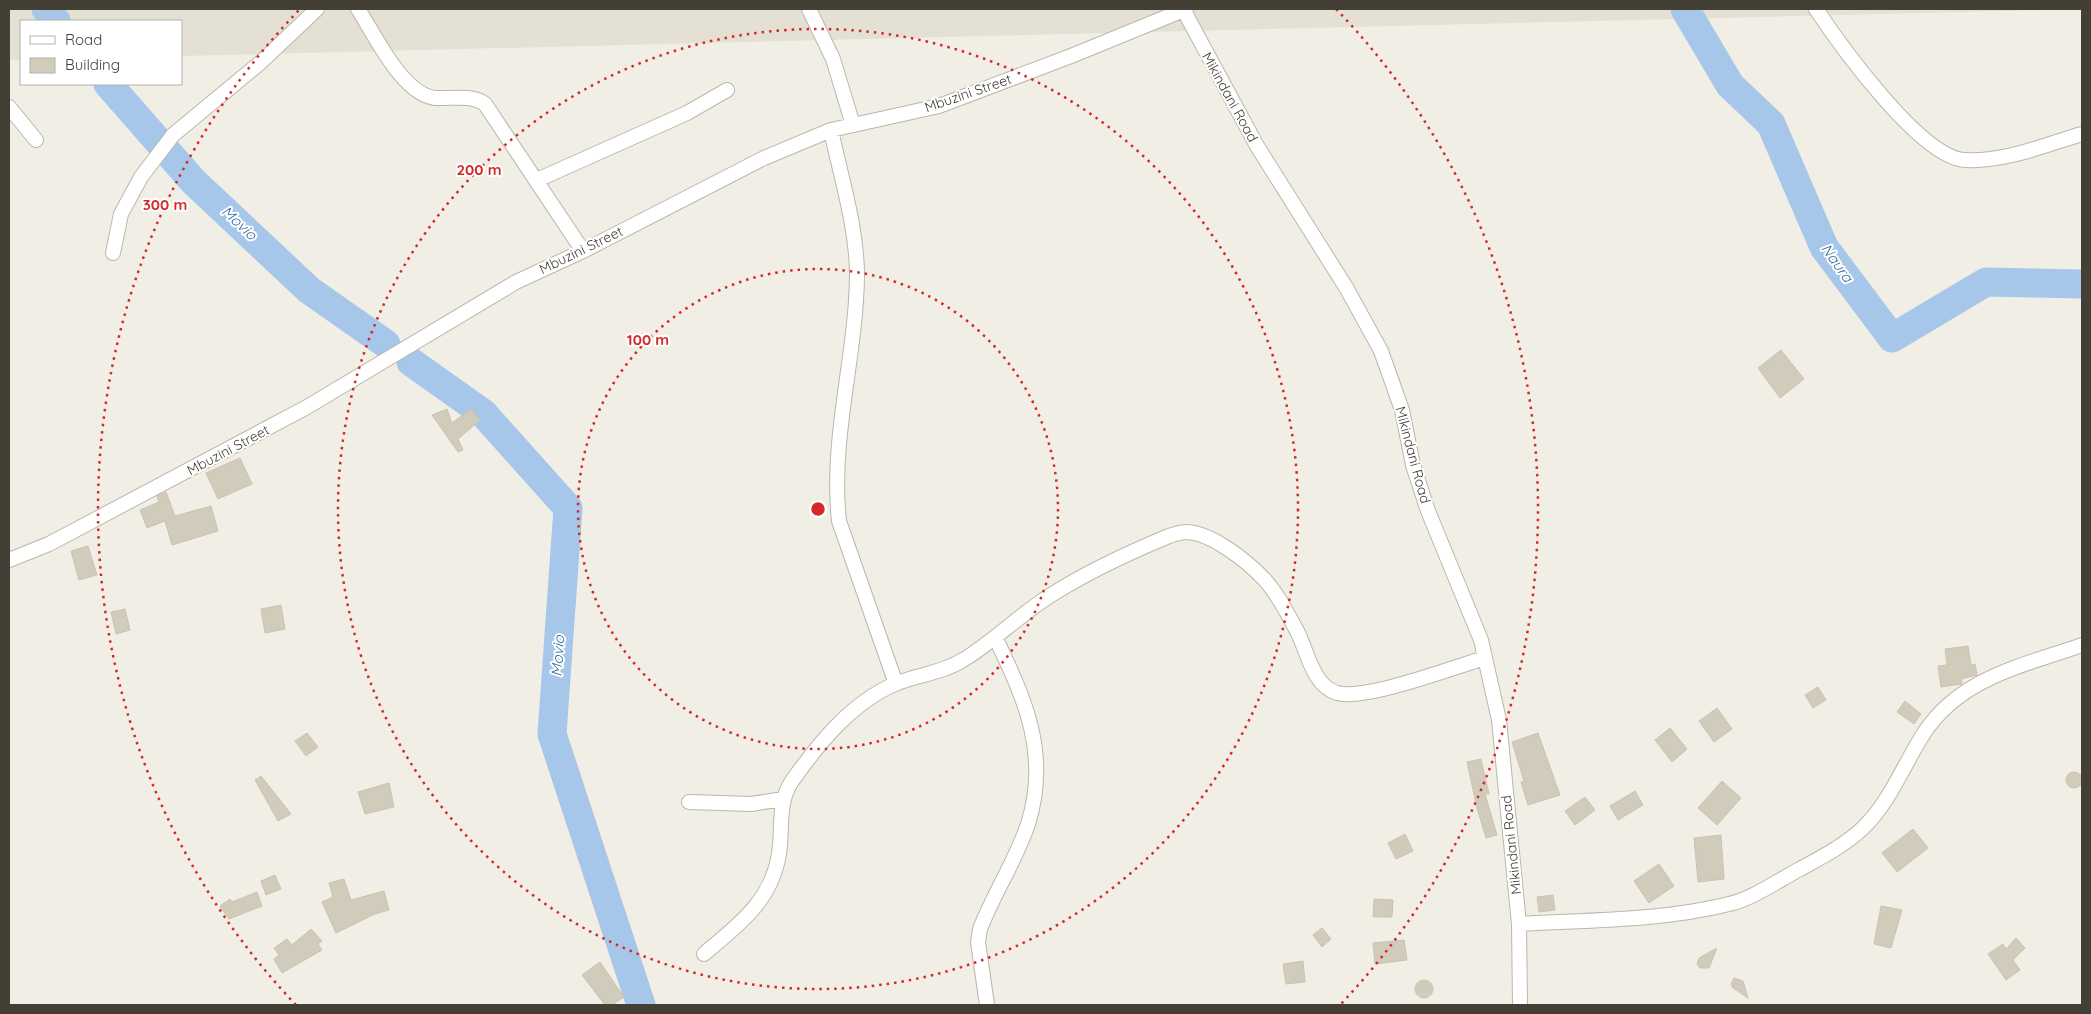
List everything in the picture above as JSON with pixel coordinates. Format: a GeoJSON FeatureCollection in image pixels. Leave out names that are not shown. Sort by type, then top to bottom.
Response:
{"type":"FeatureCollection","features":[{"type":"Feature","properties":{"kind":"street"},"geometry":{"type":"LineString","coordinates":[[113,252],[120,214],[141,177],[173,135],[260,62],[317,9]]}},
{"type":"Feature","properties":{"kind":"street"},"geometry":{"type":"LineString","coordinates":[[358,9],[410,86],[424,95],[472,98],[485,104],[583,251]]}},
{"type":"Feature","properties":{"kind":"street"},"geometry":{"type":"LineString","coordinates":[[809,9],[833,59],[853,125]]}},
{"type":"Feature","properties":{"kind":"street","name":"Mbuzini Street"},"geometry":{"type":"LineString","coordinates":[[9,560],[49,544],[281,421],[516,282],[583,251],[764,158],[831,130],[939,106],[1071,56],[1184,9]]}},
{"type":"Feature","properties":{"kind":"street","name":"Mikindani Road"},"geometry":{"type":"LineString","coordinates":[[1184,9],[1257,146],[1347,289],[1381,351],[1402,410],[1413,465],[1428,511],[1481,640],[1499,720],[1519,924],[1520,1005]]}},
{"type":"Feature","properties":{"kind":"street"},"geometry":{"type":"LineString","coordinates":[[1816,9],[1874,87],[1924,138],[1947,156],[1964,160],[1992,158],[2040,148],[2082,134]]}},
{"type":"Feature","properties":{"kind":"street"},"geometry":{"type":"LineString","coordinates":[[537,180],[687,113],[727,90]]}},
{"type":"Feature","properties":{"kind":"street"},"geometry":{"type":"LineString","coordinates":[[9,107],[36,140]]}},
{"type":"Feature","properties":{"kind":"street"},"geometry":{"type":"LineString","coordinates":[[831,130],[856,248],[857,275],[856,303],[840,426],[836,500],[839,521],[896,684]]}},
{"type":"Feature","properties":{"kind":"street"},"geometry":{"type":"LineString","coordinates":[[704,954],[742,921],[764,898],[773,882],[779,854],[783,799],[788,787],[824,738],[852,713],[896,684],[919,678],[961,662],[1047,597],[1142,547],[1169,536],[1186,532],[1203,535],[1228,549],[1264,579],[1298,632],[1315,674],[1324,685],[1337,693],[1350,694],[1379,690],[1485,658]]}},
{"type":"Feature","properties":{"kind":"street"},"geometry":{"type":"LineString","coordinates":[[987,1005],[978,942],[980,929],[1027,825],[1034,799],[1037,770],[1033,729],[1021,690],[995,637]]}},
{"type":"Feature","properties":{"kind":"street"},"geometry":{"type":"LineString","coordinates":[[1519,924],[1668,914],[1730,904],[1774,883],[1829,854],[1863,828],[1884,802],[1925,732],[1942,711],[1963,693],[1984,679],[2082,646]]}},
{"type":"Feature","properties":{"kind":"street"},"geometry":{"type":"LineString","coordinates":[[689,802],[751,804],[783,799]]}},
{"type":"Feature","properties":{"kind":"shaded area"},"geometry":{"type":"Polygon","coordinates":[[[9,9],[2080,9],[182,56],[182,20],[20,20],[20,60],[9,60],[9,9]]]}},
{"type":"Feature","properties":{"kind":"building"},"geometry":{"type":"Polygon","coordinates":[[[1781,350],[1804,379],[1780,398],[1758,368],[1781,350]]]}},
{"type":"Feature","properties":{"kind":"building"},"geometry":{"type":"Polygon","coordinates":[[[447,409],[452,423],[471,409],[480,420],[458,439],[463,450],[458,452],[432,415],[447,409]]]}},
{"type":"Feature","properties":{"kind":"building"},"geometry":{"type":"Polygon","coordinates":[[[240,458],[252,484],[218,499],[206,473],[240,458]]]}},
{"type":"Feature","properties":{"kind":"building"},"geometry":{"type":"Polygon","coordinates":[[[166,492],[175,516],[211,506],[218,531],[172,545],[165,521],[147,528],[140,510],[159,502],[157,496],[166,492]]]}},
{"type":"Feature","properties":{"kind":"building"},"geometry":{"type":"Polygon","coordinates":[[[88,546],[97,575],[79,580],[71,551],[88,546]]]}},
{"type":"Feature","properties":{"kind":"building"},"geometry":{"type":"Polygon","coordinates":[[[281,605],[285,629],[265,633],[261,609],[281,605]]]}},
{"type":"Feature","properties":{"kind":"building"},"geometry":{"type":"Polygon","coordinates":[[[125,609],[130,630],[116,634],[111,612],[125,609]]]}},
{"type":"Feature","properties":{"kind":"building"},"geometry":{"type":"Polygon","coordinates":[[[1968,646],[1971,665],[1975,664],[1977,675],[1961,679],[1962,684],[1941,687],[1938,666],[1947,665],[1945,649],[1968,646]]]}},
{"type":"Feature","properties":{"kind":"building"},"geometry":{"type":"Polygon","coordinates":[[[1818,687],[1826,700],[1813,708],[1805,695],[1818,687]]]}},
{"type":"Feature","properties":{"kind":"building"},"geometry":{"type":"Polygon","coordinates":[[[1905,701],[1921,714],[1914,724],[1897,712],[1905,701]]]}},
{"type":"Feature","properties":{"kind":"building"},"geometry":{"type":"Polygon","coordinates":[[[1717,708],[1732,729],[1714,742],[1699,721],[1717,708]]]}},
{"type":"Feature","properties":{"kind":"building"},"geometry":{"type":"Polygon","coordinates":[[[1670,728],[1687,749],[1672,762],[1655,740],[1670,728]]]}},
{"type":"Feature","properties":{"kind":"building"},"geometry":{"type":"Polygon","coordinates":[[[307,733],[318,747],[306,756],[295,741],[307,733]]]}},
{"type":"Feature","properties":{"kind":"building"},"geometry":{"type":"Polygon","coordinates":[[[1538,733],[1560,795],[1528,805],[1521,782],[1524,781],[1512,742],[1538,733]]]}},
{"type":"Feature","properties":{"kind":"building"},"geometry":{"type":"Polygon","coordinates":[[[1481,759],[1489,794],[1485,794],[1497,835],[1486,838],[1467,762],[1481,759]]]}},
{"type":"Feature","properties":{"kind":"building"},"geometry":{"type":"Polygon","coordinates":[[[2074,772],[2082,780],[2074,788],[2066,780],[2074,772]]]}},
{"type":"Feature","properties":{"kind":"building"},"geometry":{"type":"Polygon","coordinates":[[[261,776],[291,814],[278,821],[255,780],[261,776]]]}},
{"type":"Feature","properties":{"kind":"building"},"geometry":{"type":"Polygon","coordinates":[[[1722,781],[1741,798],[1717,825],[1698,808],[1722,781]]]}},
{"type":"Feature","properties":{"kind":"building"},"geometry":{"type":"Polygon","coordinates":[[[389,783],[394,807],[365,814],[358,792],[389,783]]]}},
{"type":"Feature","properties":{"kind":"building"},"geometry":{"type":"Polygon","coordinates":[[[1635,791],[1643,805],[1618,820],[1610,806],[1635,791]]]}},
{"type":"Feature","properties":{"kind":"building"},"geometry":{"type":"Polygon","coordinates":[[[1585,797],[1595,810],[1575,825],[1565,811],[1585,797]]]}},
{"type":"Feature","properties":{"kind":"building"},"geometry":{"type":"Polygon","coordinates":[[[1913,829],[1928,848],[1897,872],[1882,853],[1913,829]]]}},
{"type":"Feature","properties":{"kind":"building"},"geometry":{"type":"Polygon","coordinates":[[[1405,834],[1413,851],[1396,859],[1388,843],[1405,834]]]}},
{"type":"Feature","properties":{"kind":"building"},"geometry":{"type":"Polygon","coordinates":[[[1721,835],[1724,879],[1698,882],[1694,838],[1721,835]]]}},
{"type":"Feature","properties":{"kind":"building"},"geometry":{"type":"Polygon","coordinates":[[[1659,864],[1674,886],[1649,903],[1634,881],[1659,864]]]}},
{"type":"Feature","properties":{"kind":"building"},"geometry":{"type":"Polygon","coordinates":[[[275,875],[281,889],[266,895],[261,881],[275,875]]]}},
{"type":"Feature","properties":{"kind":"building"},"geometry":{"type":"Polygon","coordinates":[[[344,879],[351,900],[384,891],[389,910],[375,914],[336,933],[322,902],[333,897],[329,883],[344,879]]]}},
{"type":"Feature","properties":{"kind":"building"},"geometry":{"type":"Polygon","coordinates":[[[257,892],[262,906],[229,919],[220,906],[230,899],[232,902],[257,892]]]}},
{"type":"Feature","properties":{"kind":"building"},"geometry":{"type":"Polygon","coordinates":[[[1553,895],[1555,910],[1539,912],[1537,897],[1553,895]]]}},
{"type":"Feature","properties":{"kind":"building"},"geometry":{"type":"Polygon","coordinates":[[[1374,899],[1393,900],[1392,917],[1373,917],[1374,899]]]}},
{"type":"Feature","properties":{"kind":"building"},"geometry":{"type":"Polygon","coordinates":[[[1881,906],[1902,910],[1891,948],[1874,944],[1881,906]]]}},
{"type":"Feature","properties":{"kind":"building"},"geometry":{"type":"Polygon","coordinates":[[[1322,928],[1331,939],[1322,947],[1313,935],[1322,928]]]}},
{"type":"Feature","properties":{"kind":"building"},"geometry":{"type":"Polygon","coordinates":[[[311,929],[322,941],[318,944],[322,950],[282,973],[274,959],[279,955],[274,948],[287,939],[292,945],[311,929]]]}},
{"type":"Feature","properties":{"kind":"building"},"geometry":{"type":"Polygon","coordinates":[[[2016,938],[2025,948],[2013,960],[2020,970],[2006,980],[1988,954],[2003,944],[2006,949],[2016,938]]]}},
{"type":"Feature","properties":{"kind":"building"},"geometry":{"type":"Polygon","coordinates":[[[1404,940],[1407,960],[1375,964],[1373,943],[1404,940]]]}},
{"type":"Feature","properties":{"kind":"building"},"geometry":{"type":"Polygon","coordinates":[[[1717,948],[1709,968],[1700,968],[1697,964],[1699,958],[1717,948]]]}},
{"type":"Feature","properties":{"kind":"building"},"geometry":{"type":"Polygon","coordinates":[[[1303,961],[1305,982],[1286,984],[1283,964],[1303,961]]]}},
{"type":"Feature","properties":{"kind":"building"},"geometry":{"type":"Polygon","coordinates":[[[600,962],[624,997],[612,1005],[605,1005],[582,975],[600,962]]]}},
{"type":"Feature","properties":{"kind":"building"},"geometry":{"type":"Polygon","coordinates":[[[1734,978],[1743,981],[1748,998],[1733,988],[1731,984],[1734,978]]]}},
{"type":"Feature","properties":{"kind":"building"},"geometry":{"type":"Polygon","coordinates":[[[1424,980],[1430,983],[1433,989],[1430,995],[1424,998],[1418,995],[1415,989],[1418,983],[1424,980]]]}},
{"type":"Feature","properties":{"kind":"waterway","name":"Movio"},"geometry":{"type":"LineString","coordinates":[[46,9],[55,20]]}},
{"type":"Feature","properties":{"kind":"waterway","name":"Naura"},"geometry":{"type":"LineString","coordinates":[[1685,9],[1730,85],[1771,124],[1824,247],[1892,338],[1986,282],[2082,284]]}},
{"type":"Feature","properties":{"kind":"waterway","name":"Movio"},"geometry":{"type":"LineString","coordinates":[[109,85],[193,181],[309,290],[386,344]]}},
{"type":"Feature","properties":{"kind":"waterway","name":"Movio"},"geometry":{"type":"LineString","coordinates":[[411,362],[483,413],[568,508],[552,734],[641,1005]]}}]}
